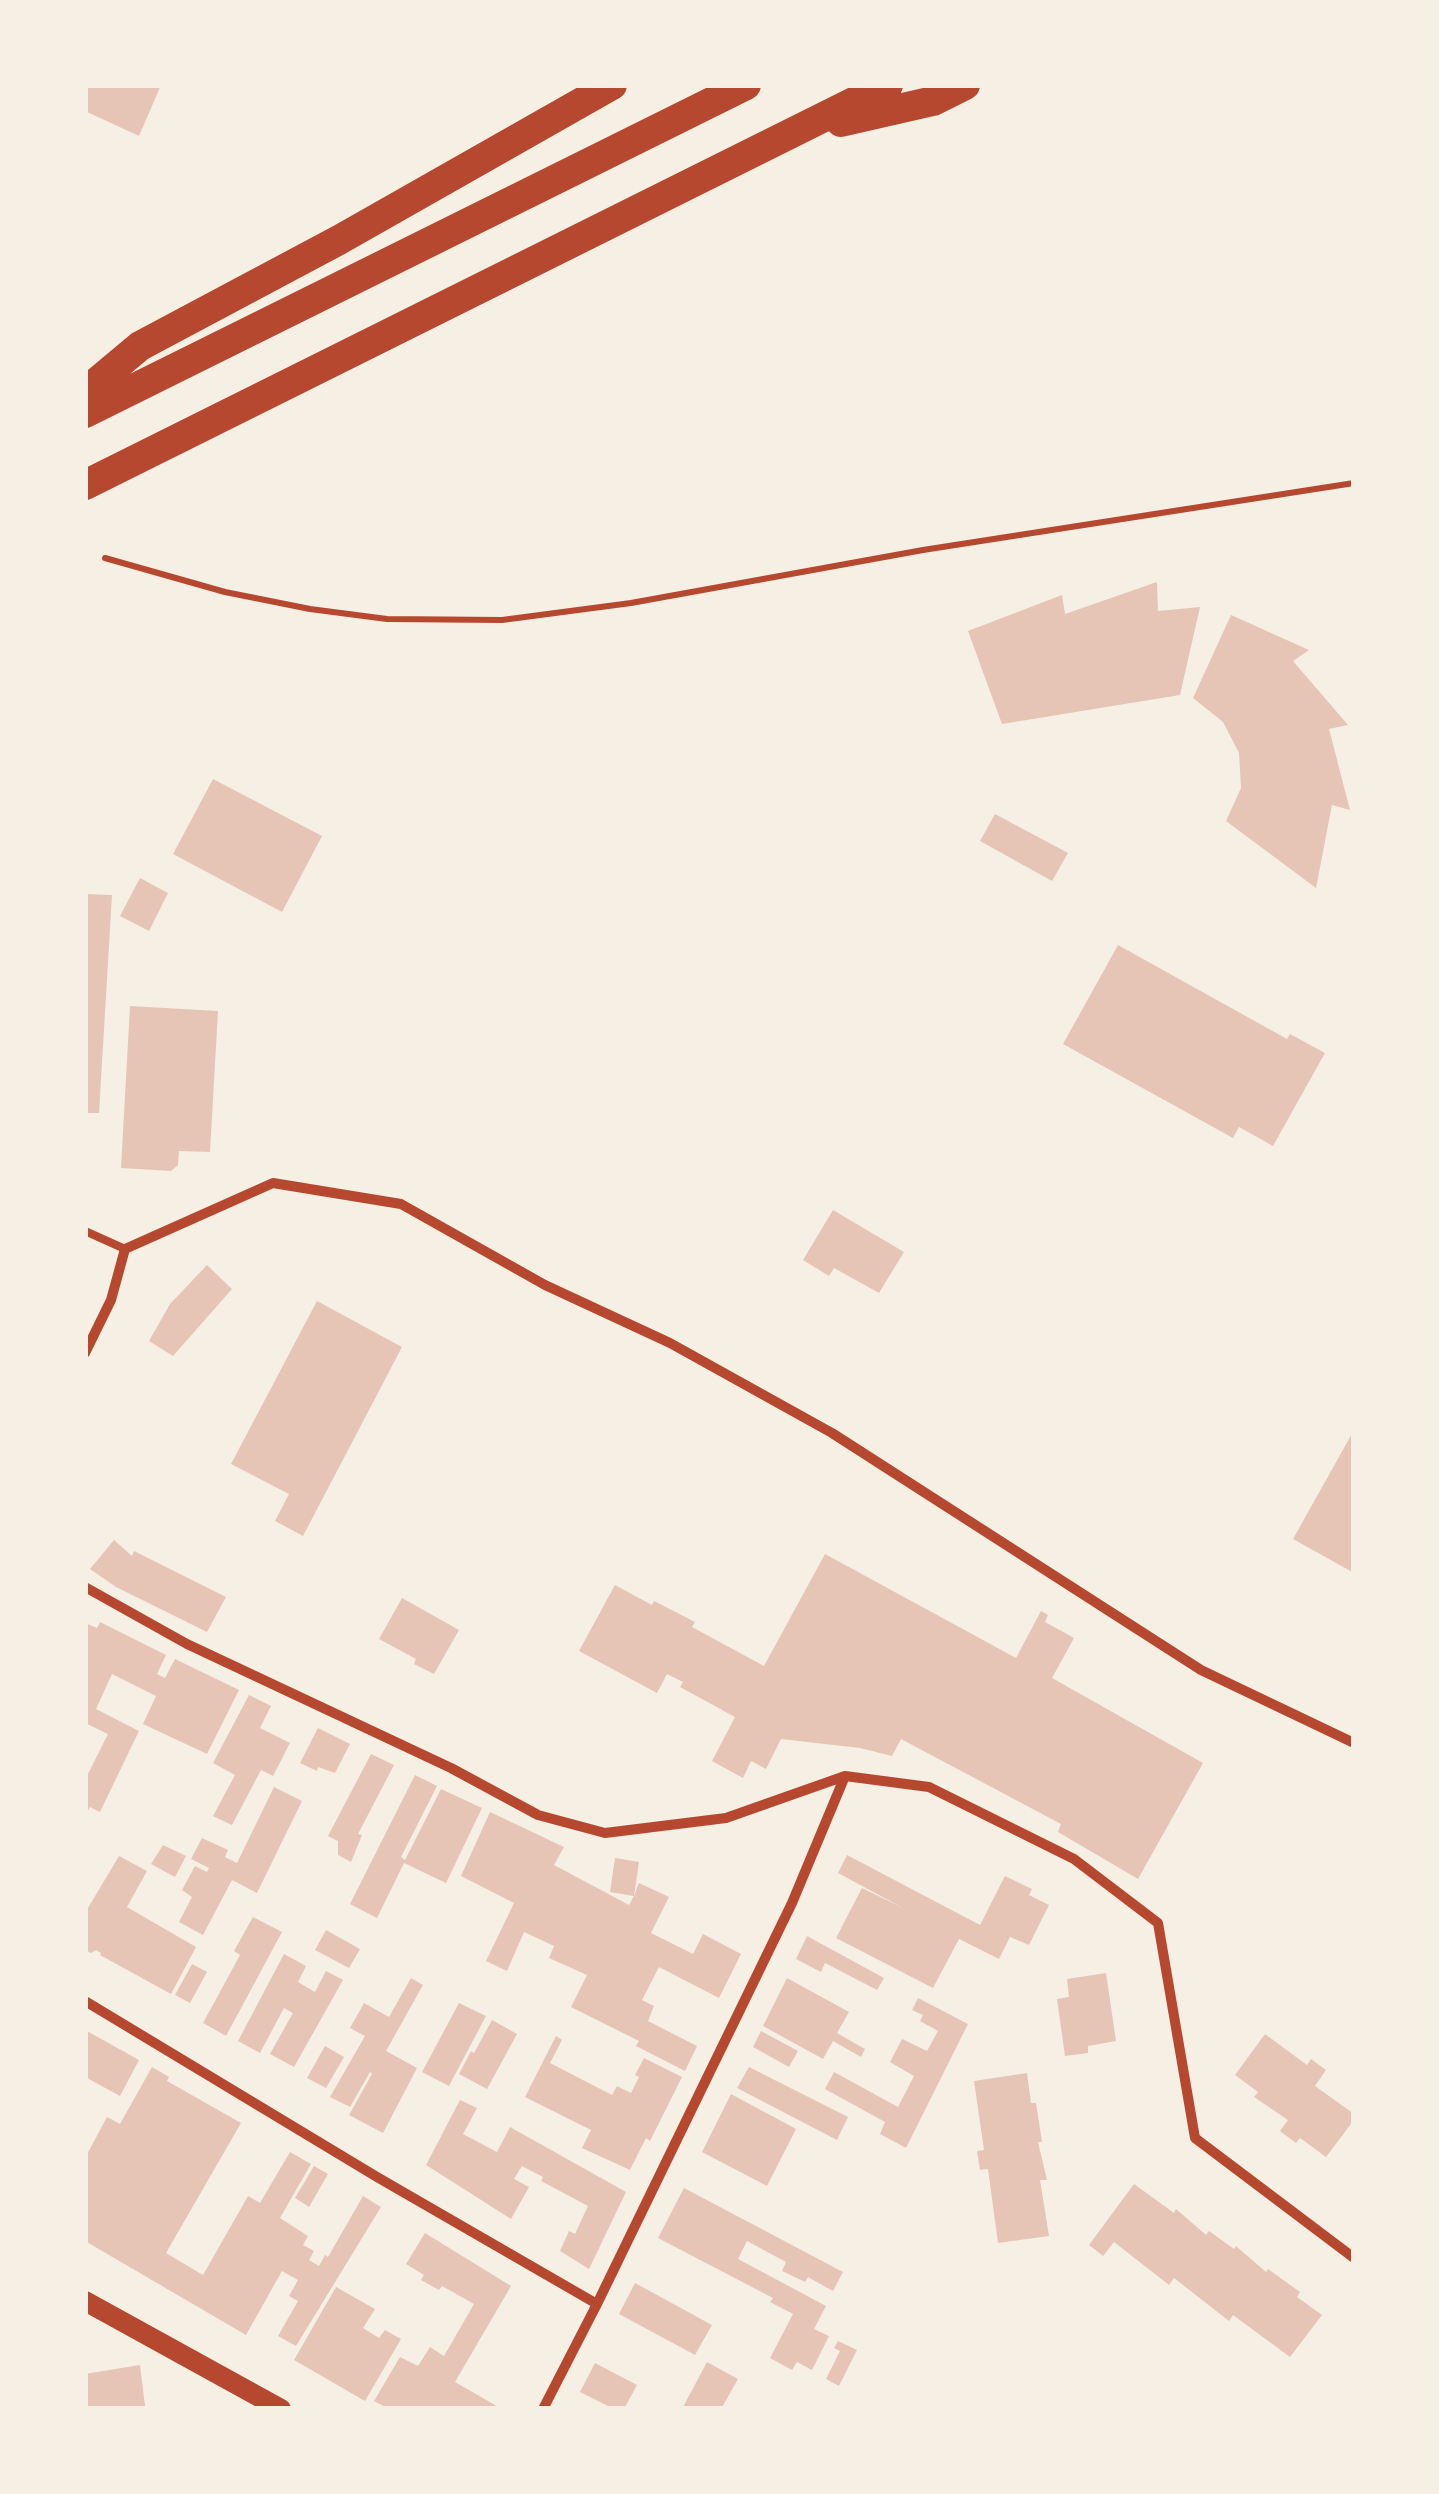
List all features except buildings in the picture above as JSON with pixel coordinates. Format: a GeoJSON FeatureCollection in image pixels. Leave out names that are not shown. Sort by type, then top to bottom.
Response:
{"type":"FeatureCollection","features":[{"type":"Feature","properties":{"kind":"highway"},"geometry":{"type":"LineString","coordinates":[[85,392],[140,346],[339,240],[612,85]]}},
{"type":"Feature","properties":{"kind":"highway"},"geometry":{"type":"LineString","coordinates":[[85,413],[746,85]]}},
{"type":"Feature","properties":{"kind":"highway"},"geometry":{"type":"LineString","coordinates":[[85,484],[888,85]]}},
{"type":"Feature","properties":{"kind":"highway"},"geometry":{"type":"LineString","coordinates":[[789,135],[932,101],[965,85]]}},
{"type":"Feature","properties":{"kind":"main road"},"geometry":{"type":"LineString","coordinates":[[85,2301],[281,2409]]}},
{"type":"Feature","properties":{"kind":"street"},"geometry":{"type":"LineString","coordinates":[[85,1354],[111,1300],[125,1249],[273,1183],[401,1204],[545,1284],[670,1343],[832,1433],[1201,1670],[1354,1743]]}},
{"type":"Feature","properties":{"kind":"street"},"geometry":{"type":"LineString","coordinates":[[85,1587],[187,1644],[451,1768],[538,1815],[605,1832],[726,1818],[845,1776],[929,1786],[1074,1859],[1158,1923],[1195,2138],[1354,2258]]}},
{"type":"Feature","properties":{"kind":"street"},"geometry":{"type":"LineString","coordinates":[[543,2409],[792,1903],[845,1776]]}},
{"type":"Feature","properties":{"kind":"street"},"geometry":{"type":"LineString","coordinates":[[85,2000],[376,2177],[597,2304]]}},
{"type":"Feature","properties":{"kind":"lane"},"geometry":{"type":"LineString","coordinates":[[85,1231],[125,1249]]}},
{"type":"Feature","properties":{"kind":"path"},"geometry":{"type":"LineString","coordinates":[[105,558],[225,592],[310,609],[387,619],[502,620],[1354,483]]}}]}
